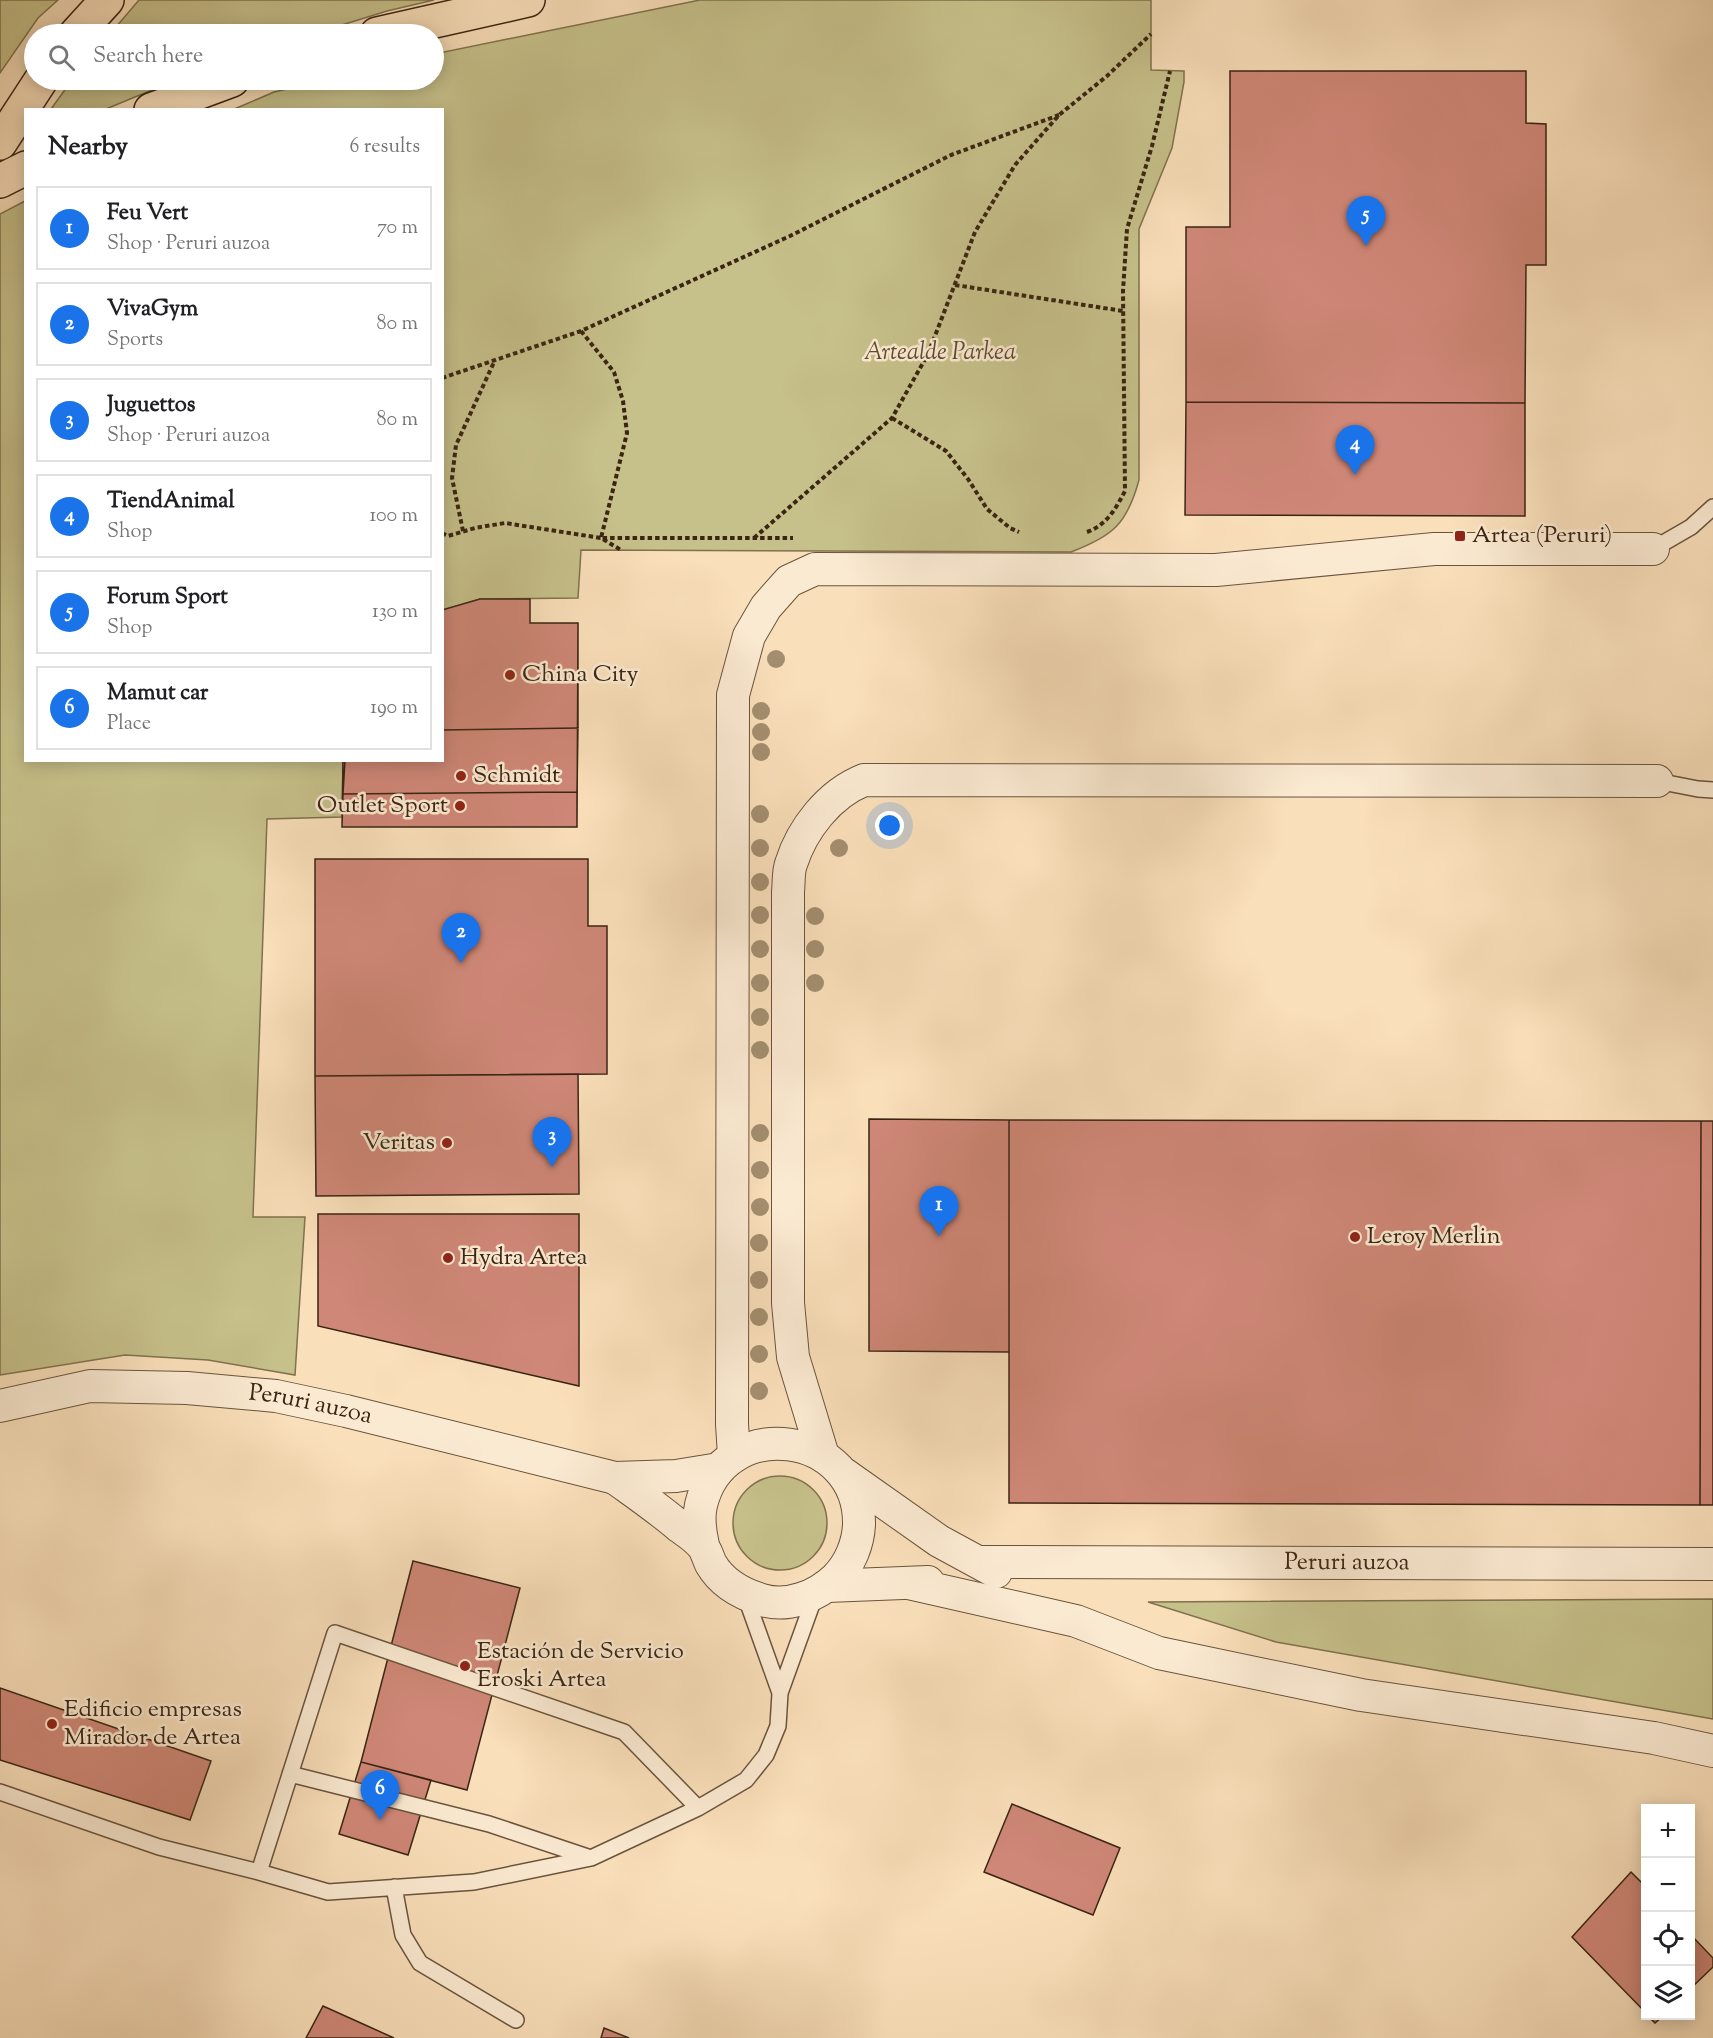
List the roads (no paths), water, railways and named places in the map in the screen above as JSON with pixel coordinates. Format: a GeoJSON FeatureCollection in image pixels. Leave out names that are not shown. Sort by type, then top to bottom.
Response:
{"type":"FeatureCollection","features":[{"type":"Feature","properties":{"kind":"highway"},"geometry":{"type":"LineString","coordinates":[[85,24],[107,0]]}},
{"type":"Feature","properties":{"kind":"highway"},"geometry":{"type":"LineString","coordinates":[[423,24],[528,0]]}},
{"type":"Feature","properties":{"kind":"highway"},"geometry":{"type":"LineString","coordinates":[[0,143],[34,90]]}},
{"type":"Feature","properties":{"kind":"highway"},"geometry":{"type":"LineString","coordinates":[[156,108],[205,90]]}},
{"type":"Feature","properties":{"kind":"highway"},"geometry":{"type":"LineString","coordinates":[[0,181],[24,169]]}},
{"type":"Feature","properties":{"kind":"street"},"geometry":{"type":"LineString","coordinates":[[727,1463],[732,1424],[733,695],[749,636],[766,607],[789,581],[815,569],[1216,570],[1434,549],[1653,549]]}},
{"type":"Feature","properties":{"kind":"street"},"geometry":{"type":"LineString","coordinates":[[833,1465],[806,1447],[788,1443],[769,1443],[751,1447],[727,1463],[708,1486],[701,1505],[699,1525],[703,1545],[712,1566],[727,1582],[745,1595],[769,1602],[793,1601],[821,1590],[842,1572],[853,1554],[859,1534],[859,1512],[853,1492],[833,1465],[793,1357],[788,1303],[788,892],[790,865],[814,818],[835,799],[852,785],[864,780],[1657,781]]}},
{"type":"Feature","properties":{"kind":"street","name":"Peruri auzoa"},"geometry":{"type":"LineString","coordinates":[[0,1406],[90,1386],[187,1388],[276,1396],[346,1411],[615,1478],[676,1476],[727,1463]]}},
{"type":"Feature","properties":{"kind":"street","name":"Peruri auzoa"},"geometry":{"type":"LineString","coordinates":[[833,1465],[939,1541],[979,1562],[1076,1621]]}},
{"type":"Feature","properties":{"kind":"street","name":"Peruri auzoa"},"geometry":{"type":"LineString","coordinates":[[615,1478],[703,1545]]}},
{"type":"Feature","properties":{"kind":"street","name":"Peruri auzoa"},"geometry":{"type":"LineString","coordinates":[[979,1562],[1713,1564]]}},
{"type":"Feature","properties":{"kind":"street","name":"Peruri auzoa"},"geometry":{"type":"LineString","coordinates":[[821,1590],[956,1581],[971,1575],[979,1562]]}},
{"type":"Feature","properties":{"kind":"street","name":"Peruri auzoa"},"geometry":{"type":"LineString","coordinates":[[908,1583],[1076,1621],[1159,1653],[1349,1693],[1654,1737],[1713,1751]]}},
{"type":"Feature","properties":{"kind":"lane"},"geometry":{"type":"LineString","coordinates":[[1653,549],[1691,527],[1713,507]]}},
{"type":"Feature","properties":{"kind":"lane"},"geometry":{"type":"LineString","coordinates":[[1657,781],[1713,790]]}},
{"type":"Feature","properties":{"kind":"lane"},"geometry":{"type":"LineString","coordinates":[[0,1792],[159,1847],[328,1892],[474,1882],[591,1858],[698,1808],[746,1780],[766,1755],[778,1726],[780,1693],[821,1590]]}},
{"type":"Feature","properties":{"kind":"lane"},"geometry":{"type":"LineString","coordinates":[[745,1595],[780,1693]]}},
{"type":"Feature","properties":{"kind":"lane"},"geometry":{"type":"LineString","coordinates":[[259,1872],[335,1633],[624,1732],[698,1808]]}},
{"type":"Feature","properties":{"kind":"lane"},"geometry":{"type":"LineString","coordinates":[[290,1774],[489,1824],[591,1858]]}},
{"type":"Feature","properties":{"kind":"lane"},"geometry":{"type":"LineString","coordinates":[[394,1887],[403,1935],[420,1963],[516,2020]]}},
{"type":"Feature","properties":{"kind":"place","name":"Forum Sport"},"geometry":{"type":"Point","coordinates":[1366,246]}},
{"type":"Feature","properties":{"kind":"place","name":"TiendAnimal"},"geometry":{"type":"Point","coordinates":[1355,475]}},
{"type":"Feature","properties":{"kind":"place","name":"Artea (Peruri)"},"geometry":{"type":"Point","coordinates":[1460,536]}},
{"type":"Feature","properties":{"kind":"place","name":"China City"},"geometry":{"type":"Point","coordinates":[510,675]}},
{"type":"Feature","properties":{"kind":"place","name":"Schmidt"},"geometry":{"type":"Point","coordinates":[461,776]}},
{"type":"Feature","properties":{"kind":"place","name":"Outlet Sport"},"geometry":{"type":"Point","coordinates":[460,806]}},
{"type":"Feature","properties":{"kind":"place","name":"VivaGym"},"geometry":{"type":"Point","coordinates":[461,963]}},
{"type":"Feature","properties":{"kind":"place","name":"Veritas"},"geometry":{"type":"Point","coordinates":[447,1143]}},
{"type":"Feature","properties":{"kind":"place","name":"Juguettos"},"geometry":{"type":"Point","coordinates":[552,1167]}},
{"type":"Feature","properties":{"kind":"place","name":"Feu Vert"},"geometry":{"type":"Point","coordinates":[939,1236]}},
{"type":"Feature","properties":{"kind":"place","name":"Leroy Merlin"},"geometry":{"type":"Point","coordinates":[1355,1237]}},
{"type":"Feature","properties":{"kind":"place","name":"Hydra Artea"},"geometry":{"type":"Point","coordinates":[448,1258]}},
{"type":"Feature","properties":{"kind":"place","name":"Estación de Servicio Eroski Artea"},"geometry":{"type":"Point","coordinates":[465,1666]}},
{"type":"Feature","properties":{"kind":"place","name":"Edificio empresas Mirador de Artea"},"geometry":{"type":"Point","coordinates":[52,1724]}},
{"type":"Feature","properties":{"kind":"place","name":"Mamut car"},"geometry":{"type":"Point","coordinates":[380,1820]}},
{"type":"Feature","properties":{"kind":"park label","name":"Artealde Parkea"},"geometry":{"type":"Point","coordinates":[940,353]}}]}
